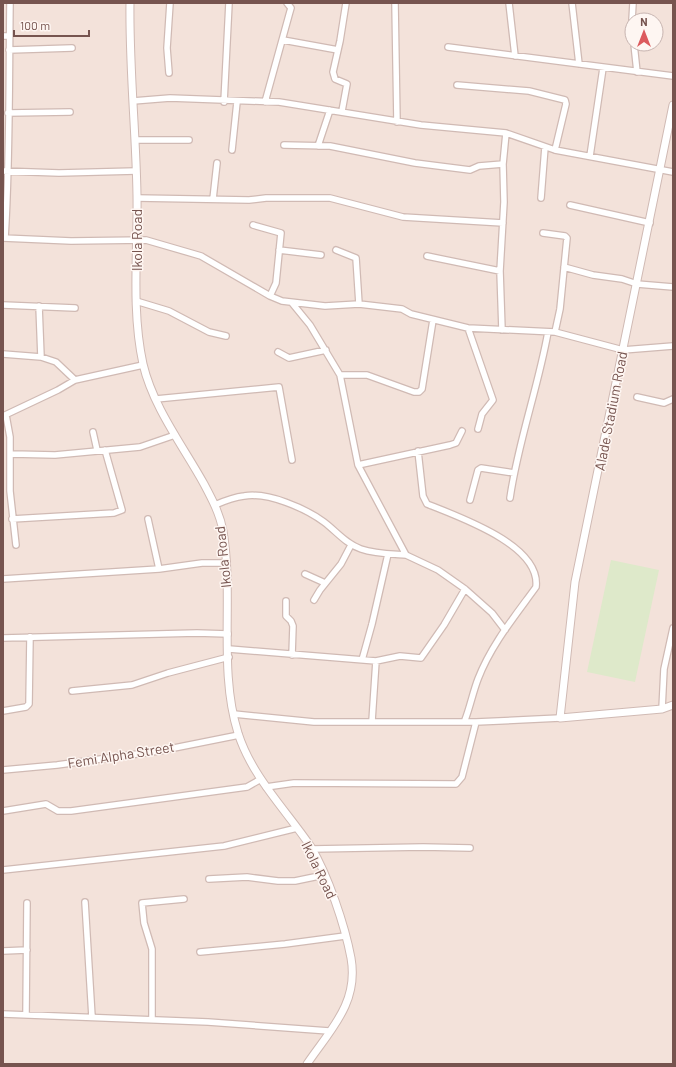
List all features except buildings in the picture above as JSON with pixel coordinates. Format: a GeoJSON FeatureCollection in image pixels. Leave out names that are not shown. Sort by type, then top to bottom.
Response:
{"type":"FeatureCollection","features":[{"type":"Feature","properties":{"kind":"street"},"geometry":{"type":"LineString","coordinates":[[10,3],[10,80],[5,105],[8,113],[4,238],[71,241],[137,240],[153,242],[201,256],[270,296],[292,303],[325,306],[360,304],[402,309],[411,314],[468,328],[556,332],[623,350],[673,346]]}},
{"type":"Feature","properties":{"kind":"street","name":"Ikola Road"},"geometry":{"type":"LineString","coordinates":[[130,3],[137,198],[136,301],[143,365],[156,399],[215,505],[222,528],[227,563],[229,653],[234,714],[239,736],[261,780],[312,850],[324,875],[345,936],[351,960],[351,992],[342,1013],[307,1064]]}},
{"type":"Feature","properties":{"kind":"street"},"geometry":{"type":"LineString","coordinates":[[169,73],[167,48],[170,3]]}},
{"type":"Feature","properties":{"kind":"street"},"geometry":{"type":"LineString","coordinates":[[224,102],[229,3]]}},
{"type":"Feature","properties":{"kind":"street"},"geometry":{"type":"LineString","coordinates":[[264,102],[291,8],[287,3]]}},
{"type":"Feature","properties":{"kind":"street"},"geometry":{"type":"LineString","coordinates":[[342,111],[347,84],[333,76],[346,3]]}},
{"type":"Feature","properties":{"kind":"street"},"geometry":{"type":"LineString","coordinates":[[395,3],[397,122]]}},
{"type":"Feature","properties":{"kind":"street"},"geometry":{"type":"LineString","coordinates":[[509,3],[515,56]]}},
{"type":"Feature","properties":{"kind":"street"},"geometry":{"type":"LineString","coordinates":[[572,3],[579,64]]}},
{"type":"Feature","properties":{"kind":"street"},"geometry":{"type":"LineString","coordinates":[[3,36],[10,36]]}},
{"type":"Feature","properties":{"kind":"street"},"geometry":{"type":"LineString","coordinates":[[283,40],[338,50]]}},
{"type":"Feature","properties":{"kind":"street"},"geometry":{"type":"LineString","coordinates":[[448,46],[603,68],[673,76]]}},
{"type":"Feature","properties":{"kind":"street"},"geometry":{"type":"LineString","coordinates":[[9,50],[72,48]]}},
{"type":"Feature","properties":{"kind":"street"},"geometry":{"type":"LineString","coordinates":[[635,52],[637,72]]}},
{"type":"Feature","properties":{"kind":"street"},"geometry":{"type":"LineString","coordinates":[[590,156],[603,68]]}},
{"type":"Feature","properties":{"kind":"street"},"geometry":{"type":"LineString","coordinates":[[457,85],[529,90],[565,100],[566,104],[555,150]]}},
{"type":"Feature","properties":{"kind":"street"},"geometry":{"type":"LineString","coordinates":[[133,101],[170,98],[224,102],[264,102],[342,111],[397,122],[506,133],[555,150],[673,172]]}},
{"type":"Feature","properties":{"kind":"street"},"geometry":{"type":"LineString","coordinates":[[232,150],[237,102]]}},
{"type":"Feature","properties":{"kind":"street","name":"Alade Stadium Road"},"geometry":{"type":"LineString","coordinates":[[560,718],[575,582],[650,223],[673,105]]}},
{"type":"Feature","properties":{"kind":"street"},"geometry":{"type":"LineString","coordinates":[[318,146],[330,110]]}},
{"type":"Feature","properties":{"kind":"street"},"geometry":{"type":"LineString","coordinates":[[8,113],[70,112]]}},
{"type":"Feature","properties":{"kind":"street"},"geometry":{"type":"LineString","coordinates":[[502,330],[500,271],[503,223],[503,164],[506,133]]}},
{"type":"Feature","properties":{"kind":"street"},"geometry":{"type":"LineString","coordinates":[[135,140],[189,140]]}},
{"type":"Feature","properties":{"kind":"street"},"geometry":{"type":"LineString","coordinates":[[284,145],[345,148],[415,163],[470,170],[479,166],[503,164]]}},
{"type":"Feature","properties":{"kind":"street"},"geometry":{"type":"LineString","coordinates":[[540,198],[545,147]]}},
{"type":"Feature","properties":{"kind":"street"},"geometry":{"type":"LineString","coordinates":[[213,200],[217,163]]}},
{"type":"Feature","properties":{"kind":"street"},"geometry":{"type":"LineString","coordinates":[[6,171],[58,173],[136,171]]}},
{"type":"Feature","properties":{"kind":"street"},"geometry":{"type":"LineString","coordinates":[[137,198],[213,200],[330,198],[403,217],[503,223]]}},
{"type":"Feature","properties":{"kind":"street"},"geometry":{"type":"LineString","coordinates":[[570,205],[650,223]]}},
{"type":"Feature","properties":{"kind":"street"},"geometry":{"type":"LineString","coordinates":[[253,225],[280,231],[276,283],[270,296]]}},
{"type":"Feature","properties":{"kind":"street"},"geometry":{"type":"LineString","coordinates":[[543,233],[566,237],[560,310],[556,332]]}},
{"type":"Feature","properties":{"kind":"street"},"geometry":{"type":"LineString","coordinates":[[279,250],[322,255]]}},
{"type":"Feature","properties":{"kind":"street"},"geometry":{"type":"LineString","coordinates":[[336,250],[356,258],[360,304]]}},
{"type":"Feature","properties":{"kind":"street"},"geometry":{"type":"LineString","coordinates":[[427,256],[500,271]]}},
{"type":"Feature","properties":{"kind":"street"},"geometry":{"type":"LineString","coordinates":[[564,267],[593,275],[622,279],[637,284],[673,287]]}},
{"type":"Feature","properties":{"kind":"street"},"geometry":{"type":"LineString","coordinates":[[136,301],[169,311],[209,332],[226,336]]}},
{"type":"Feature","properties":{"kind":"street"},"geometry":{"type":"LineString","coordinates":[[292,303],[310,325],[340,375],[358,465],[406,555]]}},
{"type":"Feature","properties":{"kind":"street"},"geometry":{"type":"LineString","coordinates":[[3,305],[75,308]]}},
{"type":"Feature","properties":{"kind":"street"},"geometry":{"type":"LineString","coordinates":[[40,306],[41,357]]}},
{"type":"Feature","properties":{"kind":"street"},"geometry":{"type":"LineString","coordinates":[[340,375],[367,375],[380,378],[400,388],[419,392],[422,389],[433,320]]}},
{"type":"Feature","properties":{"kind":"street"},"geometry":{"type":"LineString","coordinates":[[468,328],[493,400],[482,414],[478,429]]}},
{"type":"Feature","properties":{"kind":"street"},"geometry":{"type":"LineString","coordinates":[[510,498],[514,473],[548,332]]}},
{"type":"Feature","properties":{"kind":"street"},"geometry":{"type":"LineString","coordinates":[[278,352],[289,358],[326,350]]}},
{"type":"Feature","properties":{"kind":"street"},"geometry":{"type":"LineString","coordinates":[[3,354],[41,357],[56,362],[75,380]]}},
{"type":"Feature","properties":{"kind":"street"},"geometry":{"type":"LineString","coordinates":[[16,545],[10,490],[12,454],[4,415],[58,390],[75,380],[143,365]]}},
{"type":"Feature","properties":{"kind":"street"},"geometry":{"type":"LineString","coordinates":[[156,399],[279,387],[292,460]]}},
{"type":"Feature","properties":{"kind":"street"},"geometry":{"type":"LineString","coordinates":[[638,397],[664,403],[673,399]]}},
{"type":"Feature","properties":{"kind":"street"},"geometry":{"type":"LineString","coordinates":[[358,465],[418,450],[456,443],[462,431]]}},
{"type":"Feature","properties":{"kind":"street"},"geometry":{"type":"LineString","coordinates":[[93,432],[97,450]]}},
{"type":"Feature","properties":{"kind":"street"},"geometry":{"type":"LineString","coordinates":[[12,454],[56,455],[140,446],[175,435]]}},
{"type":"Feature","properties":{"kind":"street"},"geometry":{"type":"LineString","coordinates":[[12,519],[114,513],[122,510],[105,450]]}},
{"type":"Feature","properties":{"kind":"street"},"geometry":{"type":"LineString","coordinates":[[418,450],[423,496],[427,504],[484,527],[524,554],[537,579],[536,587],[505,630],[478,678],[465,720]]}},
{"type":"Feature","properties":{"kind":"street"},"geometry":{"type":"LineString","coordinates":[[470,500],[478,470],[481,468],[514,473]]}},
{"type":"Feature","properties":{"kind":"street"},"geometry":{"type":"LineString","coordinates":[[215,505],[236,497],[257,495],[290,504],[316,517],[351,544],[361,549],[388,554],[406,555],[438,570],[465,589],[492,613],[505,630]]}},
{"type":"Feature","properties":{"kind":"street"},"geometry":{"type":"LineString","coordinates":[[148,520],[159,569]]}},
{"type":"Feature","properties":{"kind":"street"},"geometry":{"type":"LineString","coordinates":[[314,600],[325,583],[341,564],[351,544]]}},
{"type":"Feature","properties":{"kind":"street"},"geometry":{"type":"LineString","coordinates":[[362,660],[388,554]]}},
{"type":"Feature","properties":{"kind":"street"},"geometry":{"type":"LineString","coordinates":[[3,579],[159,569],[202,563],[227,563]]}},
{"type":"Feature","properties":{"kind":"street"},"geometry":{"type":"LineString","coordinates":[[305,574],[325,583]]}},
{"type":"Feature","properties":{"kind":"street"},"geometry":{"type":"LineString","coordinates":[[72,691],[132,685],[229,653],[292,655],[376,661],[400,656],[419,659],[423,657],[465,589]]}},
{"type":"Feature","properties":{"kind":"street"},"geometry":{"type":"LineString","coordinates":[[286,601],[285,612],[293,626],[292,655]]}},
{"type":"Feature","properties":{"kind":"street"},"geometry":{"type":"LineString","coordinates":[[662,709],[664,669],[673,628]]}},
{"type":"Feature","properties":{"kind":"street"},"geometry":{"type":"LineString","coordinates":[[3,638],[197,633],[228,634]]}},
{"type":"Feature","properties":{"kind":"street"},"geometry":{"type":"LineString","coordinates":[[3,711],[26,707],[29,704],[30,637]]}},
{"type":"Feature","properties":{"kind":"street"},"geometry":{"type":"LineString","coordinates":[[372,721],[376,661]]}},
{"type":"Feature","properties":{"kind":"street"},"geometry":{"type":"LineString","coordinates":[[234,714],[314,722],[465,720],[476,722],[560,718],[662,709],[673,705]]}},
{"type":"Feature","properties":{"kind":"street"},"geometry":{"type":"LineString","coordinates":[[266,787],[294,783],[456,784],[462,777],[476,722]]}},
{"type":"Feature","properties":{"kind":"street","name":"Femi Alpha Street"},"geometry":{"type":"LineString","coordinates":[[3,770],[57,765],[159,750],[239,736]]}},
{"type":"Feature","properties":{"kind":"street"},"geometry":{"type":"LineString","coordinates":[[3,811],[46,804],[58,811],[87,810],[242,788],[250,786],[261,780]]}},
{"type":"Feature","properties":{"kind":"street"},"geometry":{"type":"LineString","coordinates":[[3,870],[224,846],[297,828]]}},
{"type":"Feature","properties":{"kind":"street"},"geometry":{"type":"LineString","coordinates":[[312,850],[423,847],[470,848]]}},
{"type":"Feature","properties":{"kind":"street"},"geometry":{"type":"LineString","coordinates":[[209,879],[247,877],[278,881],[295,881],[324,875]]}},
{"type":"Feature","properties":{"kind":"street"},"geometry":{"type":"LineString","coordinates":[[152,1019],[152,949],[144,923],[142,903],[184,899]]}},
{"type":"Feature","properties":{"kind":"street"},"geometry":{"type":"LineString","coordinates":[[85,902],[92,1017]]}},
{"type":"Feature","properties":{"kind":"street"},"geometry":{"type":"LineString","coordinates":[[26,1015],[27,903]]}},
{"type":"Feature","properties":{"kind":"street"},"geometry":{"type":"LineString","coordinates":[[200,952],[285,944],[345,936]]}},
{"type":"Feature","properties":{"kind":"street"},"geometry":{"type":"LineString","coordinates":[[3,951],[27,950]]}},
{"type":"Feature","properties":{"kind":"street"},"geometry":{"type":"LineString","coordinates":[[3,1014],[152,1019],[329,1032]]}},
{"type":"Feature","properties":{"kind":"shaded area"},"geometry":{"type":"Polygon","coordinates":[[[3,3],[673,3],[673,1064],[3,1064],[3,3]]]}},
{"type":"Feature","properties":{"kind":"green space"},"geometry":{"type":"Polygon","coordinates":[[[611,560],[659,570],[635,682],[587,672],[611,560]]]}}]}
